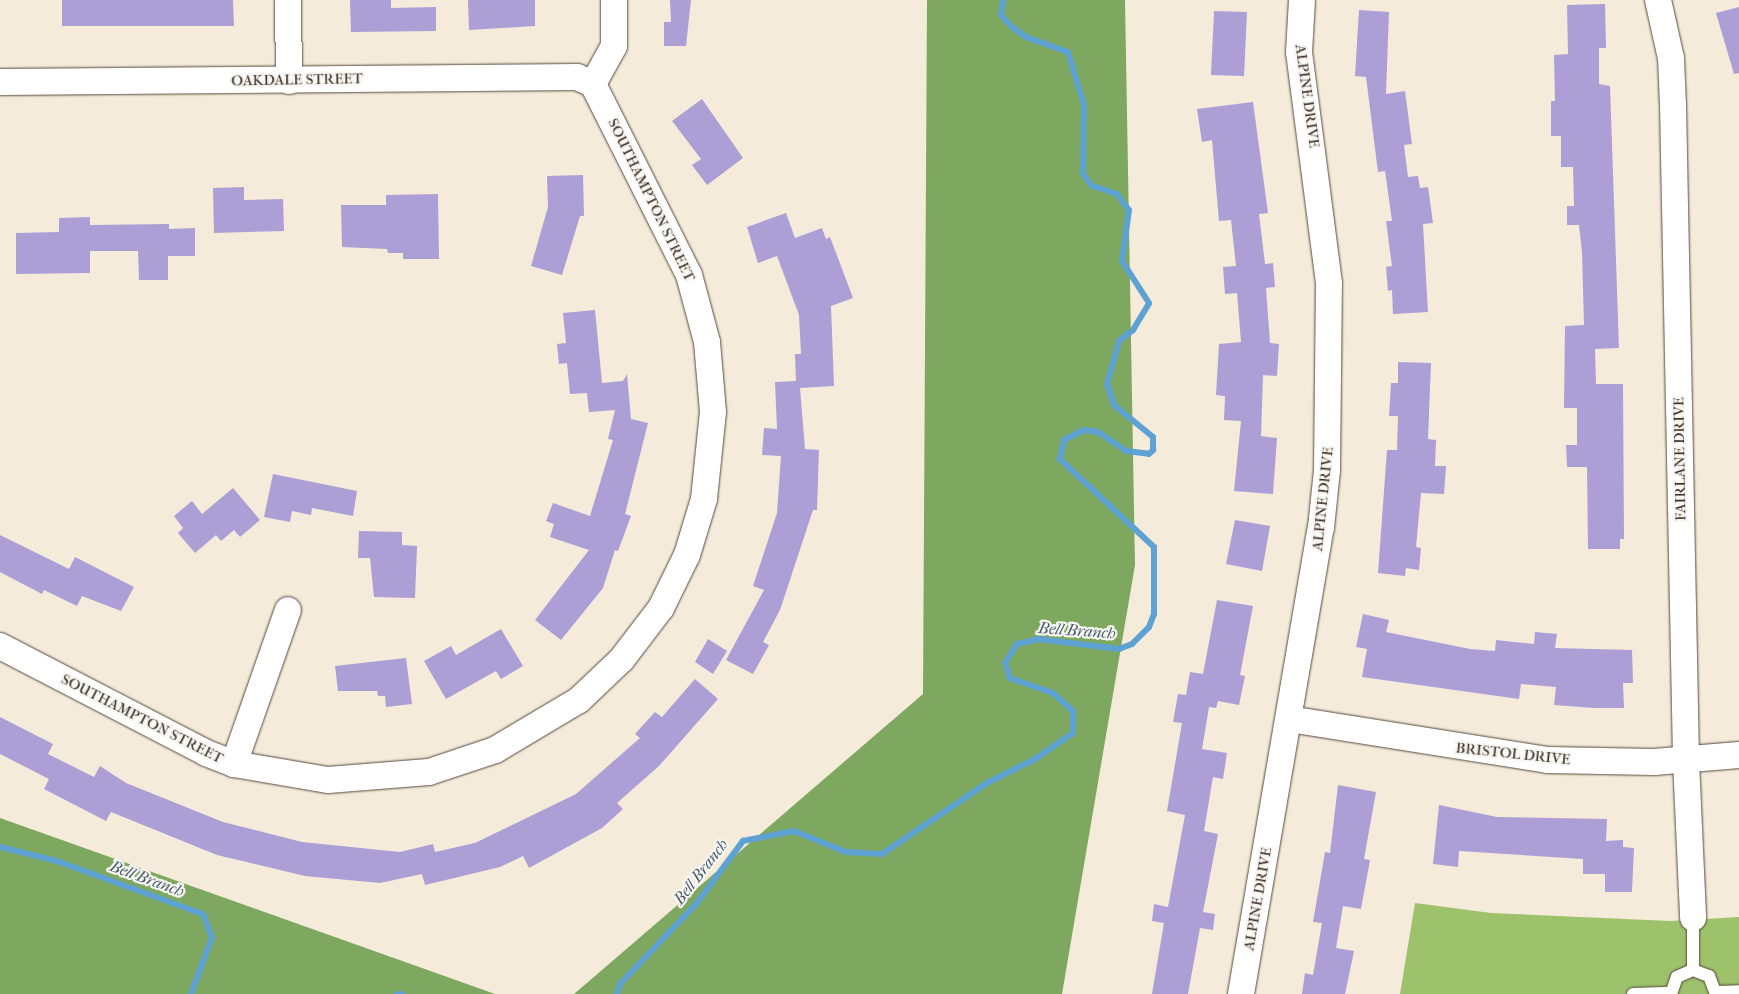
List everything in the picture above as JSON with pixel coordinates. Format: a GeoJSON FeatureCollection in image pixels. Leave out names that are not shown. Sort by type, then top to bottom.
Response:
{"type":"FeatureCollection","features":[{"type":"Feature","properties":{"kind":"street"},"geometry":{"type":"LineString","coordinates":[[288,0],[289,81]]}},
{"type":"Feature","properties":{"kind":"street"},"geometry":{"type":"LineString","coordinates":[[593,84],[614,46],[614,0]]}},
{"type":"Feature","properties":{"kind":"street","name":"ALPINE DRIVE"},"geometry":{"type":"LineString","coordinates":[[1241,994],[1321,528],[1331,411],[1329,283],[1299,52],[1302,0]]}},
{"type":"Feature","properties":{"kind":"street","name":"FAIRLANE DRIVE"},"geometry":{"type":"LineString","coordinates":[[1658,0],[1671,58],[1673,105],[1686,761],[1693,918]]}},
{"type":"Feature","properties":{"kind":"street","name":"OAKDALE STREET"},"geometry":{"type":"LineString","coordinates":[[0,82],[289,81],[577,77],[593,84]]}},
{"type":"Feature","properties":{"kind":"street","name":"SOUTHAMPTON STREET"},"geometry":{"type":"LineString","coordinates":[[0,646],[234,764],[300,778],[364,781],[430,772],[495,750],[547,723],[601,680],[641,637],[675,582],[697,528],[710,470],[714,412],[707,342],[689,275],[593,84]]}},
{"type":"Feature","properties":{"kind":"street"},"geometry":{"type":"LineString","coordinates":[[234,764],[288,610]]}},
{"type":"Feature","properties":{"kind":"street","name":"BRISTOL DRIVE"},"geometry":{"type":"LineString","coordinates":[[1289,719],[1516,757],[1686,761],[1739,755]]}},
{"type":"Feature","properties":{"kind":"lane"},"geometry":{"type":"LineString","coordinates":[[1693,918],[1693,970]]}},
{"type":"Feature","properties":{"kind":"lane"},"geometry":{"type":"LineString","coordinates":[[1633,994],[1671,994],[1677,977],[1693,970],[1709,976],[1716,993],[1739,991]]}},
{"type":"Feature","properties":{"kind":"green space"},"geometry":{"type":"Polygon","coordinates":[[[927,0],[1125,0],[1135,565],[1062,994],[574,994],[923,694],[927,0]]]}},
{"type":"Feature","properties":{"kind":"green space"},"geometry":{"type":"Polygon","coordinates":[[[0,818],[495,994],[0,994],[0,818]]]}},
{"type":"Feature","properties":{"kind":"green space"},"geometry":{"type":"Polygon","coordinates":[[[1415,903],[1491,913],[1670,921],[1739,917],[1739,994],[1400,994],[1415,903]]]}},
{"type":"Feature","properties":{"kind":"building"},"geometry":{"type":"Polygon","coordinates":[[[62,0],[233,0],[234,26],[62,26],[62,0]]]}},
{"type":"Feature","properties":{"kind":"building"},"geometry":{"type":"Polygon","coordinates":[[[350,0],[391,0],[391,8],[436,7],[436,31],[351,32],[350,0]]]}},
{"type":"Feature","properties":{"kind":"building"},"geometry":{"type":"Polygon","coordinates":[[[468,0],[535,0],[535,26],[469,30],[468,0]]]}},
{"type":"Feature","properties":{"kind":"building"},"geometry":{"type":"Polygon","coordinates":[[[670,0],[691,0],[686,46],[664,46],[664,22],[671,22],[670,0]]]}},
{"type":"Feature","properties":{"kind":"building"},"geometry":{"type":"Polygon","coordinates":[[[1605,4],[1606,48],[1599,48],[1599,84],[1610,86],[1619,348],[1595,349],[1596,384],[1623,384],[1624,539],[1620,539],[1620,549],[1588,549],[1587,467],[1567,467],[1566,445],[1577,445],[1577,408],[1564,408],[1565,326],[1584,325],[1582,252],[1579,225],[1567,225],[1567,206],[1574,206],[1573,167],[1561,167],[1561,136],[1551,136],[1551,101],[1555,101],[1554,55],[1568,54],[1567,5],[1605,4]]]}},
{"type":"Feature","properties":{"kind":"building"},"geometry":{"type":"Polygon","coordinates":[[[1739,7],[1739,73],[1734,74],[1716,13],[1739,7]]]}},
{"type":"Feature","properties":{"kind":"building"},"geometry":{"type":"Polygon","coordinates":[[[1359,10],[1389,12],[1386,94],[1405,91],[1412,144],[1404,145],[1408,177],[1418,176],[1420,188],[1428,187],[1433,223],[1423,224],[1428,312],[1393,314],[1392,290],[1388,291],[1386,267],[1392,266],[1386,221],[1392,221],[1385,171],[1378,172],[1366,77],[1355,76],[1359,10]]]}},
{"type":"Feature","properties":{"kind":"building"},"geometry":{"type":"Polygon","coordinates":[[[1214,11],[1247,12],[1244,76],[1211,75],[1214,11]]]}},
{"type":"Feature","properties":{"kind":"building"},"geometry":{"type":"Polygon","coordinates":[[[702,99],[743,158],[707,185],[692,165],[701,159],[672,121],[702,99]]]}},
{"type":"Feature","properties":{"kind":"building"},"geometry":{"type":"Polygon","coordinates":[[[1253,102],[1268,213],[1259,214],[1265,264],[1273,263],[1275,287],[1266,288],[1270,343],[1279,344],[1277,376],[1263,375],[1261,436],[1277,438],[1273,494],[1234,491],[1241,421],[1224,420],[1225,396],[1216,395],[1219,344],[1241,342],[1237,293],[1225,294],[1223,267],[1236,266],[1231,220],[1219,221],[1212,140],[1202,142],[1197,109],[1253,102]]]}},
{"type":"Feature","properties":{"kind":"building"},"geometry":{"type":"Polygon","coordinates":[[[583,175],[584,216],[580,216],[562,275],[531,266],[548,207],[547,176],[583,175]]]}},
{"type":"Feature","properties":{"kind":"building"},"geometry":{"type":"Polygon","coordinates":[[[244,187],[244,200],[283,199],[284,231],[214,233],[213,188],[244,187]]]}},
{"type":"Feature","properties":{"kind":"building"},"geometry":{"type":"Polygon","coordinates":[[[438,194],[439,259],[403,259],[403,253],[388,253],[387,249],[342,247],[341,205],[386,205],[386,195],[438,194]]]}},
{"type":"Feature","properties":{"kind":"building"},"geometry":{"type":"Polygon","coordinates":[[[786,213],[795,238],[822,228],[826,239],[830,237],[853,298],[831,306],[834,386],[800,388],[805,449],[819,450],[817,510],[813,510],[780,610],[763,642],[769,645],[753,674],[726,660],[764,590],[753,586],[777,513],[781,456],[762,455],[764,428],[777,429],[775,382],[796,381],[795,354],[801,354],[799,315],[777,256],[758,263],[747,227],[786,213]]]}},
{"type":"Feature","properties":{"kind":"building"},"geometry":{"type":"Polygon","coordinates":[[[90,217],[90,225],[169,224],[169,229],[195,228],[195,256],[168,256],[168,280],[139,280],[138,251],[90,251],[90,273],[16,274],[16,233],[59,232],[59,218],[90,217]]]}},
{"type":"Feature","properties":{"kind":"building"},"geometry":{"type":"Polygon","coordinates":[[[595,310],[602,383],[623,381],[627,374],[631,419],[648,423],[625,514],[631,516],[618,551],[615,550],[603,588],[561,640],[535,620],[589,550],[550,537],[554,524],[546,521],[553,503],[590,516],[613,440],[608,439],[615,410],[589,412],[587,393],[570,394],[567,363],[559,364],[557,344],[566,343],[563,313],[595,310]]]}},
{"type":"Feature","properties":{"kind":"building"},"geometry":{"type":"Polygon","coordinates":[[[1398,362],[1431,363],[1428,439],[1436,440],[1435,466],[1446,466],[1444,494],[1421,493],[1416,547],[1421,548],[1419,570],[1406,568],[1405,576],[1378,573],[1387,450],[1397,450],[1398,416],[1389,416],[1391,383],[1398,383],[1398,362]]]}},
{"type":"Feature","properties":{"kind":"building"},"geometry":{"type":"Polygon","coordinates":[[[273,474],[357,491],[353,516],[312,508],[311,515],[292,511],[290,522],[264,517],[273,474]]]}},
{"type":"Feature","properties":{"kind":"building"},"geometry":{"type":"Polygon","coordinates":[[[233,488],[260,520],[240,537],[234,530],[221,541],[216,535],[195,553],[178,533],[183,528],[174,516],[192,501],[202,514],[233,488]]]}},
{"type":"Feature","properties":{"kind":"building"},"geometry":{"type":"Polygon","coordinates":[[[1235,520],[1270,526],[1262,571],[1226,564],[1235,520]]]}},
{"type":"Feature","properties":{"kind":"building"},"geometry":{"type":"Polygon","coordinates":[[[359,531],[402,532],[402,545],[417,546],[415,598],[374,597],[370,558],[358,558],[359,531]]]}},
{"type":"Feature","properties":{"kind":"building"},"geometry":{"type":"Polygon","coordinates":[[[0,535],[69,569],[75,557],[134,587],[121,611],[82,596],[77,606],[44,590],[42,594],[0,572],[0,535]]]}},
{"type":"Feature","properties":{"kind":"building"},"geometry":{"type":"Polygon","coordinates":[[[1217,600],[1253,606],[1240,675],[1245,676],[1239,705],[1218,701],[1216,708],[1209,707],[1202,749],[1227,753],[1223,779],[1213,777],[1204,831],[1218,834],[1203,912],[1215,914],[1213,930],[1200,928],[1188,994],[1152,994],[1164,923],[1152,921],[1154,904],[1168,907],[1185,815],[1167,811],[1182,723],[1173,722],[1178,694],[1186,695],[1190,672],[1203,674],[1217,600]]]}},
{"type":"Feature","properties":{"kind":"building"},"geometry":{"type":"Polygon","coordinates":[[[1363,614],[1389,620],[1386,632],[1470,649],[1495,651],[1496,640],[1534,644],[1535,632],[1557,634],[1555,648],[1632,650],[1633,683],[1623,683],[1624,708],[1594,708],[1554,705],[1556,687],[1521,684],[1519,699],[1362,677],[1367,649],[1356,647],[1363,614]]]}},
{"type":"Feature","properties":{"kind":"building"},"geometry":{"type":"Polygon","coordinates":[[[501,629],[523,666],[501,679],[496,671],[446,699],[424,661],[451,646],[456,655],[501,629]]]}},
{"type":"Feature","properties":{"kind":"building"},"geometry":{"type":"Polygon","coordinates":[[[708,639],[727,651],[713,674],[695,662],[708,639]]]}},
{"type":"Feature","properties":{"kind":"building"},"geometry":{"type":"Polygon","coordinates":[[[406,658],[412,704],[386,707],[385,696],[378,696],[377,691],[338,691],[335,666],[406,658]]]}},
{"type":"Feature","properties":{"kind":"building"},"geometry":{"type":"Polygon","coordinates":[[[695,679],[718,699],[659,766],[617,803],[623,809],[602,828],[529,868],[523,856],[500,867],[425,885],[422,874],[380,883],[305,876],[217,855],[111,812],[106,821],[44,789],[49,779],[0,754],[0,717],[53,744],[48,754],[94,777],[100,766],[126,783],[223,822],[302,842],[400,852],[433,844],[435,852],[475,843],[576,794],[640,738],[635,734],[655,712],[662,717],[695,679]]]}},
{"type":"Feature","properties":{"kind":"building"},"geometry":{"type":"Polygon","coordinates":[[[1338,785],[1376,792],[1364,859],[1370,860],[1361,909],[1343,906],[1336,948],[1354,951],[1345,994],[1302,994],[1305,973],[1313,975],[1322,923],[1313,922],[1325,852],[1330,853],[1338,785]]]}},
{"type":"Feature","properties":{"kind":"building"},"geometry":{"type":"Polygon","coordinates":[[[1439,805],[1497,817],[1607,819],[1606,841],[1623,840],[1623,847],[1634,848],[1632,892],[1605,892],[1605,874],[1583,874],[1583,859],[1459,851],[1458,867],[1433,864],[1439,805]]]}},
{"type":"Feature","properties":{"kind":"waterway","name":"Bell Branch"},"geometry":{"type":"LineString","coordinates":[[617,994],[620,984],[696,904],[743,841],[794,831],[846,852],[882,854],[987,783],[1035,759],[1073,733],[1073,711],[1053,693],[1010,678],[1005,663],[1017,644],[1038,639],[1119,649],[1132,644],[1149,627],[1154,614],[1154,547],[1060,459],[1064,440],[1084,430],[1098,432],[1126,451],[1149,454],[1153,450],[1153,437],[1114,405],[1107,384],[1119,341],[1133,330],[1149,303],[1122,261],[1129,210],[1117,194],[1092,186],[1083,174],[1084,105],[1068,52],[1026,37],[1012,27],[1001,15],[1003,0]]}},
{"type":"Feature","properties":{"kind":"waterway","name":"Bell Branch"},"geometry":{"type":"LineString","coordinates":[[0,847],[57,861],[203,914],[212,937],[191,994]]}},
{"type":"Feature","properties":{"kind":"waterway","name":"Bell Branch"},"geometry":{"type":"LineString","coordinates":[[397,994],[402,994]]}}]}
